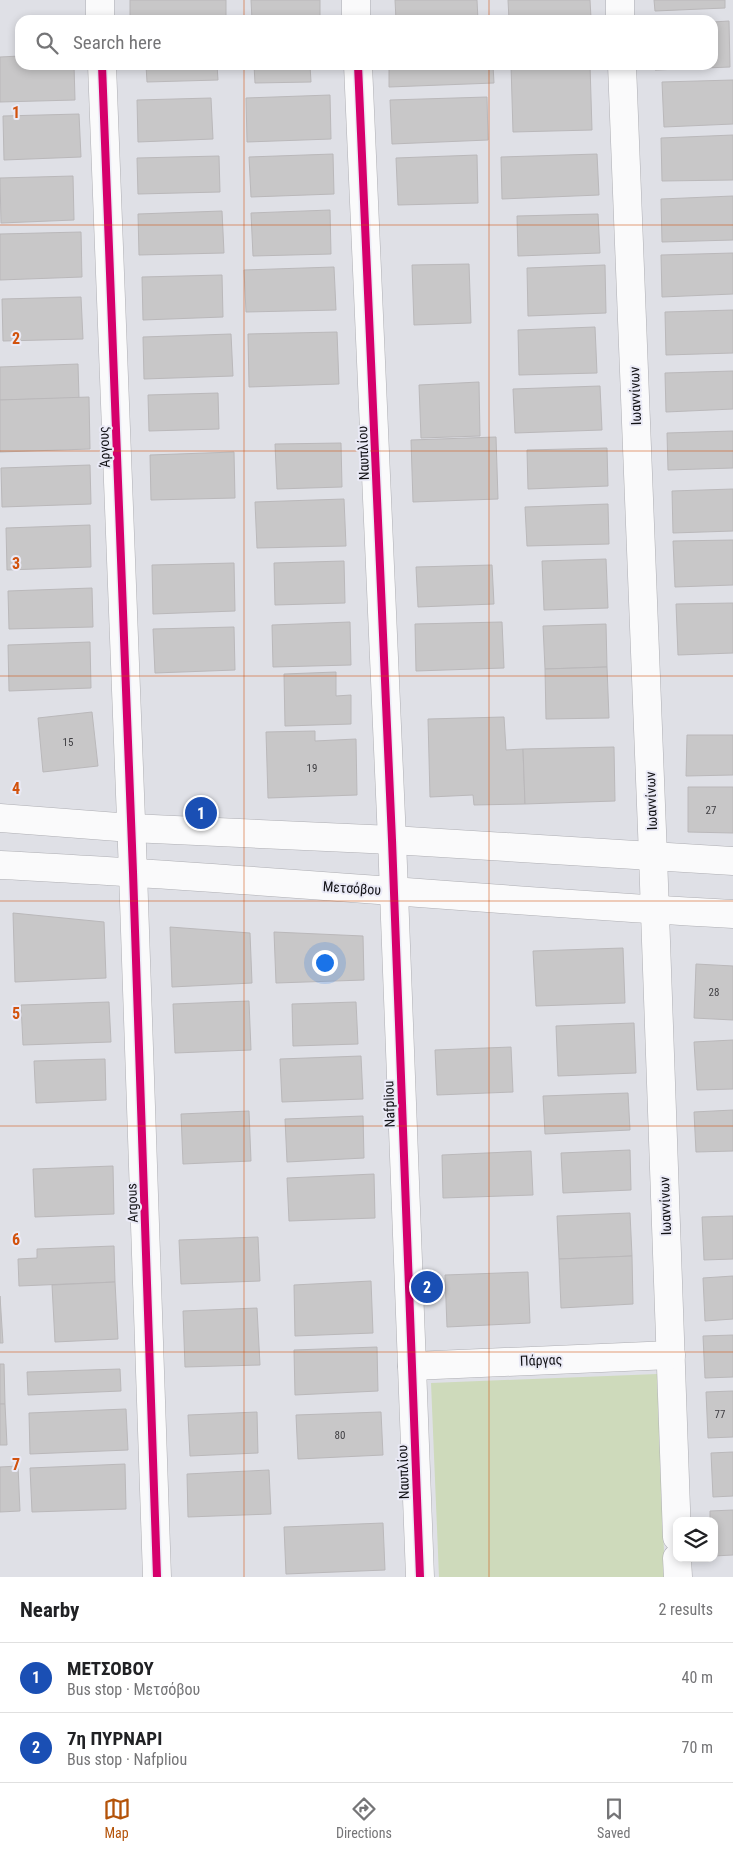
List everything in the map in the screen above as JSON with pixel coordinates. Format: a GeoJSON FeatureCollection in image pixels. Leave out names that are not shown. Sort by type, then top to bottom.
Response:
{"type":"FeatureCollection","features":[{"type":"Feature","properties":{"kind":"street"},"geometry":{"type":"LineString","coordinates":[[100,0],[100,15]]}},
{"type":"Feature","properties":{"kind":"street"},"geometry":{"type":"LineString","coordinates":[[356,0],[356,15]]}},
{"type":"Feature","properties":{"kind":"street"},"geometry":{"type":"LineString","coordinates":[[620,0],[620,15]]}},
{"type":"Feature","properties":{"kind":"street","name":"Άργους"},"geometry":{"type":"LineString","coordinates":[[102,70],[132,828]]}},
{"type":"Feature","properties":{"kind":"street","name":"Ναυπλίου"},"geometry":{"type":"LineString","coordinates":[[358,70],[392,840]]}},
{"type":"Feature","properties":{"kind":"street","name":"Ιωαννίνων"},"geometry":{"type":"LineString","coordinates":[[622,70],[654,856],[676,1517]]}},
{"type":"Feature","properties":{"kind":"street"},"geometry":{"type":"LineString","coordinates":[[0,818],[132,828],[392,840],[733,861]]}},
{"type":"Feature","properties":{"kind":"street","name":"Argous"},"geometry":{"type":"LineString","coordinates":[[132,828],[157,1577]]}},
{"type":"Feature","properties":{"kind":"street","name":"Nafpliou"},"geometry":{"type":"LineString","coordinates":[[392,840],[412,1366]]}},
{"type":"Feature","properties":{"kind":"street","name":"Μετσόβου"},"geometry":{"type":"LineString","coordinates":[[0,866],[133,872],[393,892],[733,914]]}},
{"type":"Feature","properties":{"kind":"street","name":"Πάργας"},"geometry":{"type":"LineString","coordinates":[[412,1366],[670,1355]]}},
{"type":"Feature","properties":{"kind":"street","name":"Ναυπλίου"},"geometry":{"type":"LineString","coordinates":[[412,1366],[420,1577]]}},
{"type":"Feature","properties":{"kind":"street"},"geometry":{"type":"LineString","coordinates":[[678,1562],[678,1577]]}},
{"type":"Feature","properties":{"kind":"green space"},"geometry":{"type":"Polygon","coordinates":[[[657,1374],[665,1577],[439,1577],[431,1383],[657,1374]]]}},
{"type":"Feature","properties":{"kind":"building"},"geometry":{"type":"Polygon","coordinates":[[[130,0],[226,0],[226,15],[130,15],[130,0]]]}},
{"type":"Feature","properties":{"kind":"building"},"geometry":{"type":"Polygon","coordinates":[[[251,0],[320,0],[320,15],[252,15],[251,0]]]}},
{"type":"Feature","properties":{"kind":"building"},"geometry":{"type":"Polygon","coordinates":[[[395,0],[477,0],[478,15],[396,15],[395,0]]]}},
{"type":"Feature","properties":{"kind":"building"},"geometry":{"type":"Polygon","coordinates":[[[508,0],[590,0],[591,15],[509,15],[508,0]]]}},
{"type":"Feature","properties":{"kind":"building"},"geometry":{"type":"Polygon","coordinates":[[[654,0],[725,0],[725,8],[655,11],[654,0]]]}},
{"type":"Feature","properties":{"kind":"building"},"geometry":{"type":"Polygon","coordinates":[[[729,21],[730,67],[718,67],[718,22],[729,21]]]}},
{"type":"Feature","properties":{"kind":"building"},"geometry":{"type":"Polygon","coordinates":[[[15,56],[15,70],[74,70],[75,100],[0,102],[0,57],[15,56]]]}},
{"type":"Feature","properties":{"kind":"building"},"geometry":{"type":"Polygon","coordinates":[[[146,70],[217,70],[218,80],[147,82],[146,70]]]}},
{"type":"Feature","properties":{"kind":"building"},"geometry":{"type":"Polygon","coordinates":[[[254,70],[310,70],[311,82],[255,83],[254,70]]]}},
{"type":"Feature","properties":{"kind":"building"},"geometry":{"type":"Polygon","coordinates":[[[389,70],[493,70],[494,83],[389,87],[389,70]]]}},
{"type":"Feature","properties":{"kind":"building"},"geometry":{"type":"Polygon","coordinates":[[[511,70],[590,70],[592,130],[513,132],[511,70]]]}},
{"type":"Feature","properties":{"kind":"building"},"geometry":{"type":"Polygon","coordinates":[[[733,80],[733,124],[664,127],[662,82],[733,80]]]}},
{"type":"Feature","properties":{"kind":"building"},"geometry":{"type":"Polygon","coordinates":[[[330,95],[331,139],[247,142],[246,98],[330,95]]]}},
{"type":"Feature","properties":{"kind":"building"},"geometry":{"type":"Polygon","coordinates":[[[487,97],[488,140],[392,144],[390,100],[487,97]]]}},
{"type":"Feature","properties":{"kind":"building"},"geometry":{"type":"Polygon","coordinates":[[[211,98],[213,139],[138,142],[137,100],[211,98]]]}},
{"type":"Feature","properties":{"kind":"building"},"geometry":{"type":"Polygon","coordinates":[[[79,114],[81,157],[4,160],[3,116],[79,114]]]}},
{"type":"Feature","properties":{"kind":"building"},"geometry":{"type":"Polygon","coordinates":[[[733,135],[733,180],[662,181],[661,138],[733,135]]]}},
{"type":"Feature","properties":{"kind":"building"},"geometry":{"type":"Polygon","coordinates":[[[333,154],[334,194],[251,197],[249,157],[333,154]]]}},
{"type":"Feature","properties":{"kind":"building"},"geometry":{"type":"Polygon","coordinates":[[[597,154],[599,195],[502,199],[501,157],[597,154]]]}},
{"type":"Feature","properties":{"kind":"building"},"geometry":{"type":"Polygon","coordinates":[[[477,155],[478,203],[398,205],[396,158],[477,155]]]}},
{"type":"Feature","properties":{"kind":"building"},"geometry":{"type":"Polygon","coordinates":[[[219,156],[220,192],[138,194],[137,158],[219,156]]]}},
{"type":"Feature","properties":{"kind":"building"},"geometry":{"type":"Polygon","coordinates":[[[73,176],[74,220],[1,223],[0,178],[73,176]]]}},
{"type":"Feature","properties":{"kind":"building"},"geometry":{"type":"Polygon","coordinates":[[[733,196],[733,240],[662,242],[661,199],[733,196]]]}},
{"type":"Feature","properties":{"kind":"building"},"geometry":{"type":"Polygon","coordinates":[[[330,210],[331,254],[253,256],[251,213],[330,210]]]}},
{"type":"Feature","properties":{"kind":"building"},"geometry":{"type":"Polygon","coordinates":[[[222,211],[224,253],[139,255],[138,214],[222,211]]]}},
{"type":"Feature","properties":{"kind":"building"},"geometry":{"type":"Polygon","coordinates":[[[598,214],[600,253],[518,256],[517,216],[598,214]]]}},
{"type":"Feature","properties":{"kind":"building"},"geometry":{"type":"Polygon","coordinates":[[[81,232],[82,277],[0,280],[0,234],[81,232]]]}},
{"type":"Feature","properties":{"kind":"building"},"geometry":{"type":"Polygon","coordinates":[[[733,253],[733,294],[662,297],[661,255],[733,253]]]}},
{"type":"Feature","properties":{"kind":"building"},"geometry":{"type":"Polygon","coordinates":[[[469,264],[471,323],[414,325],[412,265],[469,264]]]}},
{"type":"Feature","properties":{"kind":"building"},"geometry":{"type":"Polygon","coordinates":[[[605,265],[606,313],[528,316],[527,268],[605,265]]]}},
{"type":"Feature","properties":{"kind":"building"},"geometry":{"type":"Polygon","coordinates":[[[334,267],[336,310],[246,312],[244,270],[334,267]]]}},
{"type":"Feature","properties":{"kind":"building"},"geometry":{"type":"Polygon","coordinates":[[[222,275],[223,317],[143,320],[142,277],[222,275]]]}},
{"type":"Feature","properties":{"kind":"building"},"geometry":{"type":"Polygon","coordinates":[[[81,297],[83,339],[3,341],[2,299],[81,297]]]}},
{"type":"Feature","properties":{"kind":"building"},"geometry":{"type":"Polygon","coordinates":[[[733,310],[733,353],[666,355],[665,312],[733,310]]]}},
{"type":"Feature","properties":{"kind":"building"},"geometry":{"type":"Polygon","coordinates":[[[595,327],[597,373],[519,375],[518,330],[595,327]]]}},
{"type":"Feature","properties":{"kind":"building"},"geometry":{"type":"Polygon","coordinates":[[[337,332],[339,384],[249,387],[248,334],[337,332]]]}},
{"type":"Feature","properties":{"kind":"building"},"geometry":{"type":"Polygon","coordinates":[[[231,334],[233,376],[144,379],[143,337],[231,334]]]}},
{"type":"Feature","properties":{"kind":"building"},"geometry":{"type":"Polygon","coordinates":[[[78,364],[79,398],[0,400],[0,367],[78,364]]]}},
{"type":"Feature","properties":{"kind":"building"},"geometry":{"type":"Polygon","coordinates":[[[733,371],[733,409],[666,412],[665,373],[733,371]]]}},
{"type":"Feature","properties":{"kind":"building"},"geometry":{"type":"Polygon","coordinates":[[[479,382],[480,436],[421,438],[419,385],[479,382]]]}},
{"type":"Feature","properties":{"kind":"building"},"geometry":{"type":"Polygon","coordinates":[[[600,386],[602,430],[515,433],[513,389],[600,386]]]}},
{"type":"Feature","properties":{"kind":"building"},"geometry":{"type":"Polygon","coordinates":[[[218,393],[219,429],[149,431],[148,395],[218,393]]]}},
{"type":"Feature","properties":{"kind":"building"},"geometry":{"type":"Polygon","coordinates":[[[89,397],[90,449],[0,452],[0,400],[89,397]]]}},
{"type":"Feature","properties":{"kind":"building"},"geometry":{"type":"Polygon","coordinates":[[[733,431],[733,468],[668,470],[667,433],[733,431]]]}},
{"type":"Feature","properties":{"kind":"building"},"geometry":{"type":"Polygon","coordinates":[[[496,437],[498,499],[413,502],[411,440],[496,437]]]}},
{"type":"Feature","properties":{"kind":"building"},"geometry":{"type":"Polygon","coordinates":[[[341,443],[342,487],[277,489],[275,444],[341,443]]]}},
{"type":"Feature","properties":{"kind":"building"},"geometry":{"type":"Polygon","coordinates":[[[607,448],[608,486],[528,489],[527,450],[607,448]]]}},
{"type":"Feature","properties":{"kind":"building"},"geometry":{"type":"Polygon","coordinates":[[[234,452],[235,498],[151,500],[150,455],[234,452]]]}},
{"type":"Feature","properties":{"kind":"building"},"geometry":{"type":"Polygon","coordinates":[[[90,465],[91,504],[2,507],[1,468],[90,465]]]}},
{"type":"Feature","properties":{"kind":"building"},"geometry":{"type":"Polygon","coordinates":[[[733,489],[733,531],[673,533],[672,491],[733,489]]]}},
{"type":"Feature","properties":{"kind":"building"},"geometry":{"type":"Polygon","coordinates":[[[344,499],[346,546],[257,548],[255,502],[344,499]]]}},
{"type":"Feature","properties":{"kind":"building"},"geometry":{"type":"Polygon","coordinates":[[[608,504],[609,544],[527,546],[525,507],[608,504]]]}},
{"type":"Feature","properties":{"kind":"building"},"geometry":{"type":"Polygon","coordinates":[[[90,525],[91,567],[7,570],[6,528],[90,525]]]}},
{"type":"Feature","properties":{"kind":"building"},"geometry":{"type":"Polygon","coordinates":[[[733,540],[733,585],[675,587],[673,541],[733,540]]]}},
{"type":"Feature","properties":{"kind":"building"},"geometry":{"type":"Polygon","coordinates":[[[606,559],[608,608],[544,610],[542,561],[606,559]]]}},
{"type":"Feature","properties":{"kind":"building"},"geometry":{"type":"Polygon","coordinates":[[[344,561],[345,603],[275,605],[274,563],[344,561]]]}},
{"type":"Feature","properties":{"kind":"building"},"geometry":{"type":"Polygon","coordinates":[[[234,563],[235,611],[153,614],[152,565],[234,563]]]}},
{"type":"Feature","properties":{"kind":"building"},"geometry":{"type":"Polygon","coordinates":[[[492,565],[494,604],[418,607],[416,567],[492,565]]]}},
{"type":"Feature","properties":{"kind":"building"},"geometry":{"type":"Polygon","coordinates":[[[92,588],[93,627],[9,629],[8,591],[92,588]]]}},
{"type":"Feature","properties":{"kind":"building"},"geometry":{"type":"Polygon","coordinates":[[[733,603],[733,653],[678,655],[676,604],[733,603]]]}},
{"type":"Feature","properties":{"kind":"building"},"geometry":{"type":"Polygon","coordinates":[[[350,622],[351,665],[273,667],[272,625],[350,622]]]}},
{"type":"Feature","properties":{"kind":"building"},"geometry":{"type":"Polygon","coordinates":[[[502,622],[504,668],[416,671],[415,624],[502,622]]]}},
{"type":"Feature","properties":{"kind":"building"},"geometry":{"type":"Polygon","coordinates":[[[606,624],[607,667],[545,669],[543,626],[606,624]]]}},
{"type":"Feature","properties":{"kind":"building"},"geometry":{"type":"Polygon","coordinates":[[[234,627],[235,670],[155,673],[153,629],[234,627]]]}},
{"type":"Feature","properties":{"kind":"building"},"geometry":{"type":"Polygon","coordinates":[[[90,642],[91,688],[9,691],[8,645],[90,642]]]}},
{"type":"Feature","properties":{"kind":"building"},"geometry":{"type":"Polygon","coordinates":[[[607,667],[609,718],[546,719],[545,669],[607,667]]]}},
{"type":"Feature","properties":{"kind":"building"},"geometry":{"type":"Polygon","coordinates":[[[336,672],[336,696],[351,695],[351,724],[285,726],[284,674],[336,672]]]}},
{"type":"Feature","properties":{"kind":"building"},"geometry":{"type":"Polygon","coordinates":[[[92,712],[98,766],[43,772],[38,718],[92,712]]]}},
{"type":"Feature","properties":{"kind":"building"},"geometry":{"type":"Polygon","coordinates":[[[504,717],[506,750],[523,749],[525,804],[474,805],[473,795],[430,797],[428,719],[504,717]]]}},
{"type":"Feature","properties":{"kind":"building"},"geometry":{"type":"Polygon","coordinates":[[[315,731],[315,741],[356,739],[357,795],[268,798],[266,732],[315,731]]]}},
{"type":"Feature","properties":{"kind":"building"},"geometry":{"type":"Polygon","coordinates":[[[687,735],[733,735],[733,775],[686,776],[687,735]]]}},
{"type":"Feature","properties":{"kind":"building"},"geometry":{"type":"Polygon","coordinates":[[[614,747],[615,801],[525,804],[523,749],[614,747]]]}},
{"type":"Feature","properties":{"kind":"building"},"geometry":{"type":"Polygon","coordinates":[[[688,787],[733,787],[733,833],[688,832],[688,787]]]}},
{"type":"Feature","properties":{"kind":"building"},"geometry":{"type":"Polygon","coordinates":[[[13,913],[104,922],[106,978],[15,982],[13,913]]]}},
{"type":"Feature","properties":{"kind":"building"},"geometry":{"type":"Polygon","coordinates":[[[170,927],[250,933],[252,983],[172,987],[170,927]]]}},
{"type":"Feature","properties":{"kind":"building"},"geometry":{"type":"Polygon","coordinates":[[[274,932],[363,936],[364,980],[276,983],[274,932]]]}},
{"type":"Feature","properties":{"kind":"building"},"geometry":{"type":"Polygon","coordinates":[[[623,948],[625,1003],[536,1006],[533,951],[623,948]]]}},
{"type":"Feature","properties":{"kind":"building"},"geometry":{"type":"Polygon","coordinates":[[[696,964],[733,966],[733,1020],[694,1018],[696,964]]]}},
{"type":"Feature","properties":{"kind":"building"},"geometry":{"type":"Polygon","coordinates":[[[249,1001],[251,1050],[175,1053],[173,1004],[249,1001]]]}},
{"type":"Feature","properties":{"kind":"building"},"geometry":{"type":"Polygon","coordinates":[[[109,1002],[111,1042],[23,1045],[21,1005],[109,1002]]]}},
{"type":"Feature","properties":{"kind":"building"},"geometry":{"type":"Polygon","coordinates":[[[356,1002],[358,1044],[293,1046],[292,1004],[356,1002]]]}},
{"type":"Feature","properties":{"kind":"building"},"geometry":{"type":"Polygon","coordinates":[[[634,1023],[636,1073],[558,1076],[556,1026],[634,1023]]]}},
{"type":"Feature","properties":{"kind":"building"},"geometry":{"type":"Polygon","coordinates":[[[733,1040],[733,1089],[697,1090],[694,1042],[733,1040]]]}},
{"type":"Feature","properties":{"kind":"building"},"geometry":{"type":"Polygon","coordinates":[[[511,1047],[513,1092],[437,1095],[435,1050],[511,1047]]]}},
{"type":"Feature","properties":{"kind":"building"},"geometry":{"type":"Polygon","coordinates":[[[361,1056],[363,1099],[282,1102],[280,1059],[361,1056]]]}},
{"type":"Feature","properties":{"kind":"building"},"geometry":{"type":"Polygon","coordinates":[[[105,1059],[106,1100],[36,1103],[34,1061],[105,1059]]]}},
{"type":"Feature","properties":{"kind":"building"},"geometry":{"type":"Polygon","coordinates":[[[628,1093],[630,1130],[545,1134],[543,1096],[628,1093]]]}},
{"type":"Feature","properties":{"kind":"building"},"geometry":{"type":"Polygon","coordinates":[[[733,1110],[733,1151],[696,1152],[694,1112],[733,1110]]]}},
{"type":"Feature","properties":{"kind":"building"},"geometry":{"type":"Polygon","coordinates":[[[249,1111],[251,1161],[183,1164],[181,1114],[249,1111]]]}},
{"type":"Feature","properties":{"kind":"building"},"geometry":{"type":"Polygon","coordinates":[[[363,1116],[364,1158],[287,1162],[285,1119],[363,1116]]]}},
{"type":"Feature","properties":{"kind":"building"},"geometry":{"type":"Polygon","coordinates":[[[630,1150],[631,1190],[563,1193],[561,1153],[630,1150]]]}},
{"type":"Feature","properties":{"kind":"building"},"geometry":{"type":"Polygon","coordinates":[[[531,1151],[533,1195],[443,1198],[442,1155],[531,1151]]]}},
{"type":"Feature","properties":{"kind":"building"},"geometry":{"type":"Polygon","coordinates":[[[113,1166],[114,1214],[35,1217],[33,1169],[113,1166]]]}},
{"type":"Feature","properties":{"kind":"building"},"geometry":{"type":"Polygon","coordinates":[[[374,1174],[375,1218],[289,1221],[287,1178],[374,1174]]]}},
{"type":"Feature","properties":{"kind":"building"},"geometry":{"type":"Polygon","coordinates":[[[630,1213],[632,1256],[559,1259],[557,1216],[630,1213]]]}},
{"type":"Feature","properties":{"kind":"building"},"geometry":{"type":"Polygon","coordinates":[[[733,1216],[733,1259],[704,1260],[702,1217],[733,1216]]]}},
{"type":"Feature","properties":{"kind":"building"},"geometry":{"type":"Polygon","coordinates":[[[258,1237],[260,1281],[181,1284],[179,1240],[258,1237]]]}},
{"type":"Feature","properties":{"kind":"building"},"geometry":{"type":"Polygon","coordinates":[[[114,1246],[115,1282],[19,1286],[18,1259],[37,1258],[37,1249],[114,1246]]]}},
{"type":"Feature","properties":{"kind":"building"},"geometry":{"type":"Polygon","coordinates":[[[632,1256],[633,1304],[561,1308],[559,1259],[632,1256]]]}},
{"type":"Feature","properties":{"kind":"building"},"geometry":{"type":"Polygon","coordinates":[[[528,1272],[530,1323],[447,1327],[445,1275],[528,1272]]]}},
{"type":"Feature","properties":{"kind":"building"},"geometry":{"type":"Polygon","coordinates":[[[733,1276],[733,1319],[705,1321],[703,1278],[733,1276]]]}},
{"type":"Feature","properties":{"kind":"building"},"geometry":{"type":"Polygon","coordinates":[[[371,1281],[373,1333],[295,1336],[294,1285],[371,1281]]]}},
{"type":"Feature","properties":{"kind":"building"},"geometry":{"type":"Polygon","coordinates":[[[115,1282],[118,1339],[55,1342],[52,1285],[115,1282]]]}},
{"type":"Feature","properties":{"kind":"building"},"geometry":{"type":"Polygon","coordinates":[[[0,1296],[3,1343],[0,1343],[0,1296]]]}},
{"type":"Feature","properties":{"kind":"building"},"geometry":{"type":"Polygon","coordinates":[[[257,1308],[260,1365],[185,1367],[183,1311],[257,1308]]]}},
{"type":"Feature","properties":{"kind":"building"},"geometry":{"type":"Polygon","coordinates":[[[733,1335],[733,1377],[705,1378],[703,1336],[733,1335]]]}},
{"type":"Feature","properties":{"kind":"building"},"geometry":{"type":"Polygon","coordinates":[[[377,1347],[378,1391],[295,1395],[294,1350],[377,1347]]]}},
{"type":"Feature","properties":{"kind":"building"},"geometry":{"type":"Polygon","coordinates":[[[0,1364],[4,1364],[5,1404],[0,1404],[0,1364]]]}},
{"type":"Feature","properties":{"kind":"building"},"geometry":{"type":"Polygon","coordinates":[[[120,1369],[121,1391],[28,1395],[27,1372],[120,1369]]]}},
{"type":"Feature","properties":{"kind":"building"},"geometry":{"type":"Polygon","coordinates":[[[733,1391],[733,1437],[708,1438],[706,1392],[733,1391]]]}},
{"type":"Feature","properties":{"kind":"building"},"geometry":{"type":"Polygon","coordinates":[[[0,1404],[5,1404],[7,1445],[0,1445],[0,1404]]]}},
{"type":"Feature","properties":{"kind":"building"},"geometry":{"type":"Polygon","coordinates":[[[126,1409],[128,1450],[30,1454],[29,1413],[126,1409]]]}},
{"type":"Feature","properties":{"kind":"building"},"geometry":{"type":"Polygon","coordinates":[[[257,1412],[258,1453],[190,1456],[188,1415],[257,1412]]]}},
{"type":"Feature","properties":{"kind":"building"},"geometry":{"type":"Polygon","coordinates":[[[381,1412],[383,1455],[298,1459],[296,1415],[381,1412]]]}},
{"type":"Feature","properties":{"kind":"building"},"geometry":{"type":"Polygon","coordinates":[[[733,1452],[733,1496],[713,1497],[711,1453],[733,1452]]]}},
{"type":"Feature","properties":{"kind":"building"},"geometry":{"type":"Polygon","coordinates":[[[125,1464],[126,1509],[32,1512],[30,1468],[125,1464]]]}},
{"type":"Feature","properties":{"kind":"building"},"geometry":{"type":"Polygon","coordinates":[[[18,1466],[20,1511],[0,1512],[0,1467],[18,1466]]]}},
{"type":"Feature","properties":{"kind":"building"},"geometry":{"type":"Polygon","coordinates":[[[269,1470],[271,1514],[188,1517],[187,1474],[269,1470]]]}},
{"type":"Feature","properties":{"kind":"building"},"geometry":{"type":"Polygon","coordinates":[[[733,1510],[733,1555],[718,1556],[718,1517],[710,1517],[710,1511],[733,1510]]]}},
{"type":"Feature","properties":{"kind":"building"},"geometry":{"type":"Polygon","coordinates":[[[383,1523],[385,1570],[286,1574],[284,1527],[383,1523]]]}},
{"type":"Feature","properties":{"kind":"cycle path"},"geometry":{"type":"LineString","coordinates":[[102,70],[133,872],[157,1577]]}},
{"type":"Feature","properties":{"kind":"cycle path"},"geometry":{"type":"LineString","coordinates":[[358,70],[392,840],[420,1577]]}},
{"type":"Feature","properties":{"kind":"place","name":"ΜΕΤΣΟΒΟΥ"},"geometry":{"type":"Point","coordinates":[201,813]}},
{"type":"Feature","properties":{"kind":"place","name":"7η ΠΥΡΝΑΡΙ"},"geometry":{"type":"Point","coordinates":[427,1287]}}]}
